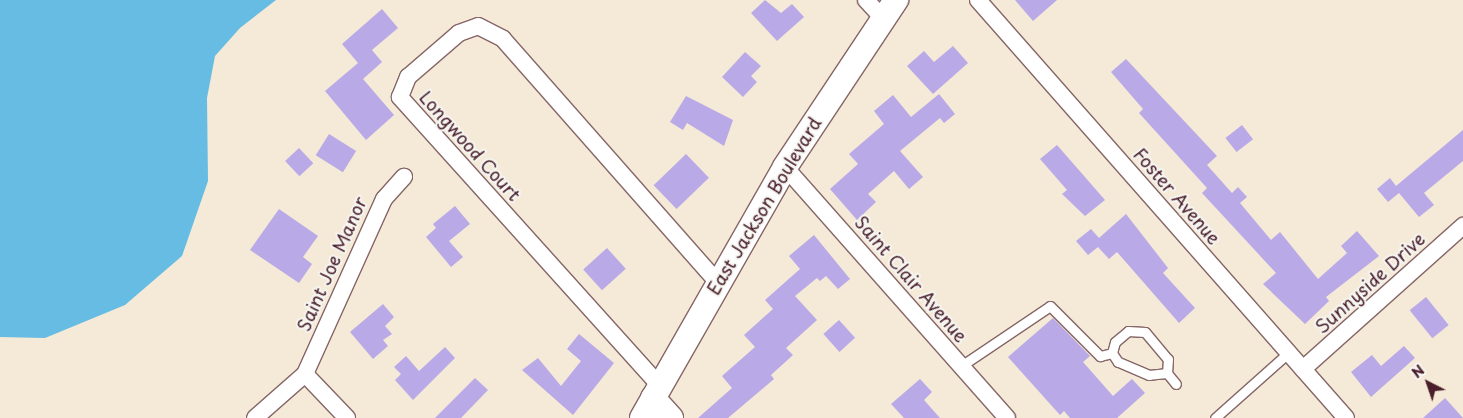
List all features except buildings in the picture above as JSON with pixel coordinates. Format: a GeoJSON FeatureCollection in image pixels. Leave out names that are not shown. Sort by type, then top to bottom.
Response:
{"type":"FeatureCollection","features":[{"type":"Feature","properties":{"kind":"main road","name":"East Jackson Boulevard"},"geometry":{"type":"LineString","coordinates":[[652,401],[717,282],[785,167],[889,9]]}},
{"type":"Feature","properties":{"kind":"main road"},"geometry":{"type":"LineString","coordinates":[[652,401],[671,418]]}},
{"type":"Feature","properties":{"kind":"street"},"geometry":{"type":"LineString","coordinates":[[866,0],[889,9]]}},
{"type":"Feature","properties":{"kind":"street","name":"Foster Avenue"},"geometry":{"type":"LineString","coordinates":[[978,0],[1346,418]]}},
{"type":"Feature","properties":{"kind":"street","name":"Longwood Court"},"geometry":{"type":"LineString","coordinates":[[652,401],[400,97],[408,77],[459,33],[478,26],[503,38],[717,282]]}},
{"type":"Feature","properties":{"kind":"street","name":"Saint Clair Avenue"},"geometry":{"type":"LineString","coordinates":[[785,167],[1008,418]]}},
{"type":"Feature","properties":{"kind":"street","name":"Saint Joe Manor"},"geometry":{"type":"LineString","coordinates":[[305,374],[384,199],[404,177]]}},
{"type":"Feature","properties":{"kind":"street","name":"Sunnyside Drive"},"geometry":{"type":"LineString","coordinates":[[1303,369],[1463,226]]}},
{"type":"Feature","properties":{"kind":"street"},"geometry":{"type":"LineString","coordinates":[[255,418],[305,374],[347,418]]}},
{"type":"Feature","properties":{"kind":"lane"},"geometry":{"type":"LineString","coordinates":[[961,366],[1050,306],[1100,356],[1112,353]]}},
{"type":"Feature","properties":{"kind":"lane"},"geometry":{"type":"LineString","coordinates":[[1128,331],[1145,332],[1168,359],[1166,373],[1149,375],[1118,362],[1112,353],[1115,342],[1128,331]]}},
{"type":"Feature","properties":{"kind":"lane"},"geometry":{"type":"LineString","coordinates":[[1215,418],[1288,353]]}},
{"type":"Feature","properties":{"kind":"lane"},"geometry":{"type":"LineString","coordinates":[[1166,373],[1176,384]]}},
{"type":"Feature","properties":{"kind":"water"},"geometry":{"type":"Polygon","coordinates":[[[0,0],[276,0],[240,28],[215,56],[207,98],[208,181],[182,256],[125,305],[45,338],[0,337],[0,0]]]}}]}
